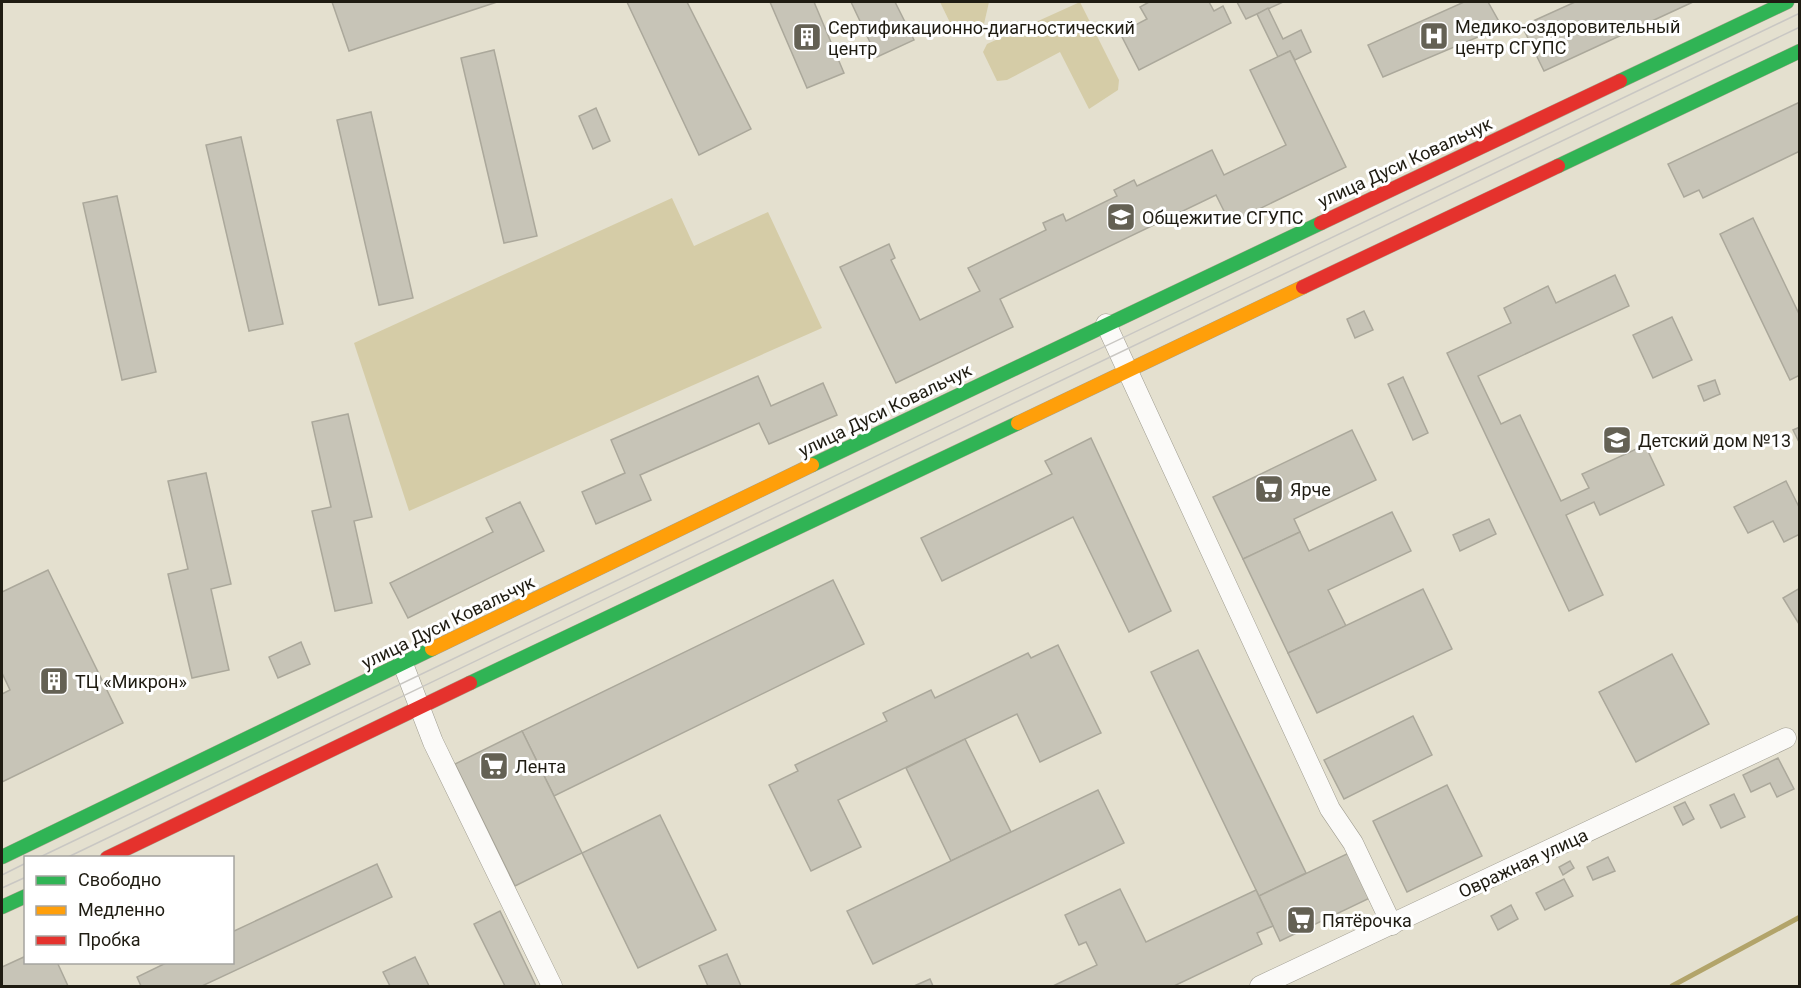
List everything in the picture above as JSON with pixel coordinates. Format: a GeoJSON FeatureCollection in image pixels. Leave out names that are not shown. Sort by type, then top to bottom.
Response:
{"type":"FeatureCollection","features":[{"type":"Feature","properties":{"kind":"main road","name":"улица Дуси Ковальчук"},"geometry":{"type":"LineString","coordinates":[[2,857],[876,434],[1787,2]]}},
{"type":"Feature","properties":{"kind":"main road"},"geometry":{"type":"LineString","coordinates":[[110,856],[1800,51]]}},
{"type":"Feature","properties":{"kind":"main road"},"geometry":{"type":"LineString","coordinates":[[2,907],[24,897]]}},
{"type":"Feature","properties":{"kind":"street"},"geometry":{"type":"LineString","coordinates":[[1106,324],[1330,809],[1353,843],[1392,926]]}},
{"type":"Feature","properties":{"kind":"street"},"geometry":{"type":"LineString","coordinates":[[403,664],[433,742],[552,987]]}},
{"type":"Feature","properties":{"kind":"street","name":"Овражная улица"},"geometry":{"type":"LineString","coordinates":[[1260,987],[1786,738]]}},
{"type":"Feature","properties":{"kind":"shaded area"},"geometry":{"type":"Polygon","coordinates":[[[940,2],[989,2],[984,24],[956,35],[940,2]]]}},
{"type":"Feature","properties":{"kind":"shaded area"},"geometry":{"type":"Polygon","coordinates":[[[1080,2],[1119,80],[1118,90],[1089,109],[1060,52],[1007,80],[997,81],[983,52],[987,44],[1080,2]]]}},
{"type":"Feature","properties":{"kind":"shaded area"},"geometry":{"type":"Polygon","coordinates":[[[672,198],[694,246],[768,212],[822,328],[409,511],[354,343],[672,198]]]}},
{"type":"Feature","properties":{"kind":"building"},"geometry":{"type":"Polygon","coordinates":[[[332,2],[497,2],[349,51],[332,2]]]}},
{"type":"Feature","properties":{"kind":"building"},"geometry":{"type":"Polygon","coordinates":[[[627,2],[687,2],[751,129],[699,155],[627,2]]]}},
{"type":"Feature","properties":{"kind":"building","name":"Сертификационно-диагностический центр"},"geometry":{"type":"Polygon","coordinates":[[[770,2],[814,2],[844,73],[807,88],[770,2]]]}},
{"type":"Feature","properties":{"kind":"building"},"geometry":{"type":"Polygon","coordinates":[[[851,2],[895,2],[914,40],[877,57],[851,2]]]}},
{"type":"Feature","properties":{"kind":"building"},"geometry":{"type":"Polygon","coordinates":[[[1149,2],[1209,2],[1214,11],[1223,6],[1231,23],[1139,70],[1120,33],[1147,19],[1140,7],[1149,2]]]}},
{"type":"Feature","properties":{"kind":"building"},"geometry":{"type":"Polygon","coordinates":[[[1237,2],[1283,2],[1246,19],[1237,2]]]}},
{"type":"Feature","properties":{"kind":"building","name":"Медико-оздоровительный центр СГУПС"},"geometry":{"type":"Polygon","coordinates":[[[1464,2],[1488,2],[1502,27],[1383,77],[1368,45],[1464,2]]]}},
{"type":"Feature","properties":{"kind":"building"},"geometry":{"type":"Polygon","coordinates":[[[1575,2],[1693,2],[1544,71],[1522,26],[1575,2]]]}},
{"type":"Feature","properties":{"kind":"building"},"geometry":{"type":"Polygon","coordinates":[[[1268,8],[1283,39],[1301,30],[1311,52],[1295,60],[1290,51],[1278,57],[1257,14],[1268,8]]]}},
{"type":"Feature","properties":{"kind":"building"},"geometry":{"type":"Polygon","coordinates":[[[494,50],[537,236],[504,243],[461,58],[494,50]]]}},
{"type":"Feature","properties":{"kind":"building","name":"Общежитие СГУПС"},"geometry":{"type":"Polygon","coordinates":[[[1290,51],[1346,167],[1230,223],[1216,195],[1000,299],[1013,327],[896,383],[840,267],[889,244],[895,258],[891,260],[920,320],[980,291],[968,268],[1046,230],[1043,223],[1063,214],[1066,221],[1117,196],[1114,190],[1134,180],[1137,186],[1212,150],[1224,175],[1286,145],[1250,70],[1290,51]]]}},
{"type":"Feature","properties":{"kind":"building"},"geometry":{"type":"Polygon","coordinates":[[[1800,102],[1800,151],[1703,198],[1699,190],[1684,197],[1668,164],[1800,102]]]}},
{"type":"Feature","properties":{"kind":"building"},"geometry":{"type":"Polygon","coordinates":[[[596,108],[610,141],[593,149],[579,116],[596,108]]]}},
{"type":"Feature","properties":{"kind":"building"},"geometry":{"type":"Polygon","coordinates":[[[371,112],[413,298],[379,305],[337,120],[371,112]]]}},
{"type":"Feature","properties":{"kind":"building"},"geometry":{"type":"Polygon","coordinates":[[[241,137],[283,324],[249,331],[206,145],[241,137]]]}},
{"type":"Feature","properties":{"kind":"building"},"geometry":{"type":"Polygon","coordinates":[[[117,196],[156,372],[122,380],[83,203],[117,196]]]}},
{"type":"Feature","properties":{"kind":"building"},"geometry":{"type":"Polygon","coordinates":[[[1753,218],[1800,316],[1800,375],[1790,380],[1720,234],[1753,218]]]}},
{"type":"Feature","properties":{"kind":"building"},"geometry":{"type":"Polygon","coordinates":[[[1615,275],[1629,306],[1478,376],[1501,424],[1520,415],[1561,501],[1589,488],[1582,474],[1645,445],[1664,485],[1600,515],[1594,502],[1566,515],[1603,595],[1569,611],[1447,353],[1511,323],[1504,308],[1548,286],[1556,303],[1615,275]]]}},
{"type":"Feature","properties":{"kind":"building"},"geometry":{"type":"Polygon","coordinates":[[[1364,311],[1373,330],[1355,338],[1347,319],[1364,311]]]}},
{"type":"Feature","properties":{"kind":"building"},"geometry":{"type":"Polygon","coordinates":[[[1672,317],[1692,360],[1653,378],[1633,335],[1672,317]]]}},
{"type":"Feature","properties":{"kind":"building"},"geometry":{"type":"Polygon","coordinates":[[[758,376],[771,406],[823,383],[837,415],[769,444],[759,423],[640,475],[651,500],[596,524],[582,492],[625,473],[611,440],[758,376]]]}},
{"type":"Feature","properties":{"kind":"building"},"geometry":{"type":"Polygon","coordinates":[[[1403,377],[1428,433],[1413,440],[1388,384],[1403,377]]]}},
{"type":"Feature","properties":{"kind":"building"},"geometry":{"type":"Polygon","coordinates":[[[1715,380],[1720,394],[1704,401],[1698,386],[1715,380]]]}},
{"type":"Feature","properties":{"kind":"building"},"geometry":{"type":"Polygon","coordinates":[[[348,414],[372,517],[354,521],[372,603],[335,611],[312,511],[331,507],[312,422],[348,414]]]}},
{"type":"Feature","properties":{"kind":"building"},"geometry":{"type":"Polygon","coordinates":[[[1800,427],[1800,444],[1793,430],[1800,427]]]}},
{"type":"Feature","properties":{"kind":"building"},"geometry":{"type":"Polygon","coordinates":[[[1352,430],[1376,480],[1294,519],[1300,532],[1243,559],[1213,497],[1352,430]]]}},
{"type":"Feature","properties":{"kind":"building"},"geometry":{"type":"Polygon","coordinates":[[[1091,438],[1171,611],[1129,632],[1073,517],[942,581],[921,538],[1052,474],[1045,461],[1091,438]]]}},
{"type":"Feature","properties":{"kind":"building"},"geometry":{"type":"Polygon","coordinates":[[[206,473],[231,584],[211,589],[229,670],[192,678],[168,574],[188,569],[168,481],[206,473]]]}},
{"type":"Feature","properties":{"kind":"building"},"geometry":{"type":"Polygon","coordinates":[[[1786,481],[1800,509],[1800,534],[1784,542],[1773,521],[1748,533],[1734,507],[1786,481]]]}},
{"type":"Feature","properties":{"kind":"building"},"geometry":{"type":"Polygon","coordinates":[[[520,502],[544,551],[408,618],[390,583],[493,532],[486,518],[520,502]]]}},
{"type":"Feature","properties":{"kind":"building"},"geometry":{"type":"Polygon","coordinates":[[[1392,512],[1411,551],[1328,590],[1346,626],[1288,653],[1243,559],[1300,532],[1309,551],[1392,512]]]}},
{"type":"Feature","properties":{"kind":"building"},"geometry":{"type":"Polygon","coordinates":[[[1489,519],[1496,534],[1460,551],[1453,535],[1489,519]]]}},
{"type":"Feature","properties":{"kind":"building","name":"ТЦ «Микрон»"},"geometry":{"type":"Polygon","coordinates":[[[48,570],[123,723],[2,782],[2,694],[10,690],[2,673],[2,592],[48,570]]]}},
{"type":"Feature","properties":{"kind":"building"},"geometry":{"type":"Polygon","coordinates":[[[833,580],[864,644],[554,796],[522,731],[833,580]]]}},
{"type":"Feature","properties":{"kind":"building"},"geometry":{"type":"Polygon","coordinates":[[[1800,588],[1800,624],[1799,624],[1783,598],[1800,588]]]}},
{"type":"Feature","properties":{"kind":"building"},"geometry":{"type":"Polygon","coordinates":[[[1423,589],[1452,649],[1317,713],[1288,653],[1423,589]]]}},
{"type":"Feature","properties":{"kind":"building"},"geometry":{"type":"Polygon","coordinates":[[[301,642],[310,664],[278,678],[269,657],[301,642]]]}},
{"type":"Feature","properties":{"kind":"building"},"geometry":{"type":"Polygon","coordinates":[[[1058,645],[1101,733],[1040,762],[1017,714],[838,800],[861,847],[811,871],[769,785],[798,771],[795,765],[887,721],[883,713],[931,690],[935,698],[1028,653],[1031,658],[1058,645]]]}},
{"type":"Feature","properties":{"kind":"building"},"geometry":{"type":"Polygon","coordinates":[[[1198,650],[1306,873],[1259,896],[1151,672],[1198,650]]]}},
{"type":"Feature","properties":{"kind":"building"},"geometry":{"type":"Polygon","coordinates":[[[1672,654],[1709,724],[1636,762],[1599,692],[1672,654]]]}},
{"type":"Feature","properties":{"kind":"building"},"geometry":{"type":"Polygon","coordinates":[[[1413,716],[1432,755],[1344,799],[1324,760],[1413,716]]]}},
{"type":"Feature","properties":{"kind":"building"},"geometry":{"type":"Polygon","coordinates":[[[522,731],[582,853],[515,886],[455,764],[522,731]]]}},
{"type":"Feature","properties":{"kind":"building"},"geometry":{"type":"Polygon","coordinates":[[[965,739],[1011,832],[951,861],[906,768],[965,739]]]}},
{"type":"Feature","properties":{"kind":"building"},"geometry":{"type":"Polygon","coordinates":[[[1778,758],[1794,789],[1777,797],[1770,783],[1751,792],[1743,775],[1778,758]]]}},
{"type":"Feature","properties":{"kind":"building"},"geometry":{"type":"Polygon","coordinates":[[[1447,785],[1482,856],[1407,892],[1373,821],[1447,785]]]}},
{"type":"Feature","properties":{"kind":"building"},"geometry":{"type":"Polygon","coordinates":[[[1098,790],[1124,843],[873,964],[847,911],[1098,790]]]}},
{"type":"Feature","properties":{"kind":"building"},"geometry":{"type":"Polygon","coordinates":[[[1734,794],[1745,817],[1721,828],[1710,805],[1734,794]]]}},
{"type":"Feature","properties":{"kind":"building"},"geometry":{"type":"Polygon","coordinates":[[[1685,802],[1694,819],[1683,825],[1674,807],[1685,802]]]}},
{"type":"Feature","properties":{"kind":"building"},"geometry":{"type":"Polygon","coordinates":[[[660,815],[716,930],[638,968],[582,853],[660,815]]]}},
{"type":"Feature","properties":{"kind":"building"},"geometry":{"type":"Polygon","coordinates":[[[1351,852],[1372,897],[1280,941],[1259,896],[1351,852]]]}},
{"type":"Feature","properties":{"kind":"building"},"geometry":{"type":"Polygon","coordinates":[[[1608,857],[1615,871],[1593,880],[1587,867],[1608,857]]]}},
{"type":"Feature","properties":{"kind":"building"},"geometry":{"type":"Polygon","coordinates":[[[1570,861],[1574,868],[1563,875],[1559,867],[1570,861]]]}},
{"type":"Feature","properties":{"kind":"building"},"geometry":{"type":"Polygon","coordinates":[[[377,864],[392,897],[202,986],[141,986],[137,977],[164,964],[234,964],[234,931],[377,864]]]}},
{"type":"Feature","properties":{"kind":"building"},"geometry":{"type":"Polygon","coordinates":[[[1564,879],[1573,896],[1545,910],[1536,893],[1564,879]]]}},
{"type":"Feature","properties":{"kind":"building"},"geometry":{"type":"Polygon","coordinates":[[[1120,889],[1146,942],[1256,890],[1273,926],[1257,933],[1262,944],[1174,986],[1053,986],[1097,965],[1086,942],[1079,945],[1065,915],[1120,889]]]}},
{"type":"Feature","properties":{"kind":"building"},"geometry":{"type":"Polygon","coordinates":[[[1511,905],[1518,919],[1498,930],[1491,916],[1511,905]]]}},
{"type":"Feature","properties":{"kind":"building"},"geometry":{"type":"Polygon","coordinates":[[[500,911],[536,986],[505,986],[474,924],[500,911]]]}},
{"type":"Feature","properties":{"kind":"building"},"geometry":{"type":"Polygon","coordinates":[[[727,954],[741,986],[708,986],[699,966],[727,954]]]}},
{"type":"Feature","properties":{"kind":"building"},"geometry":{"type":"Polygon","coordinates":[[[24,957],[24,964],[58,964],[68,986],[2,986],[2,967],[24,957]]]}},
{"type":"Feature","properties":{"kind":"building"},"geometry":{"type":"Polygon","coordinates":[[[415,957],[429,986],[390,986],[383,972],[415,957]]]}},
{"type":"Feature","properties":{"kind":"building"},"geometry":{"type":"Polygon","coordinates":[[[930,979],[933,986],[914,986],[930,979]]]}},
{"type":"Feature","properties":{"kind":"waterway"},"geometry":{"type":"LineString","coordinates":[[1672,986],[1800,917]]}},
{"type":"Feature","properties":{"kind":"tram line"},"geometry":{"type":"LineString","coordinates":[[42,856],[1800,13]]}},
{"type":"Feature","properties":{"kind":"tram line"},"geometry":{"type":"LineString","coordinates":[[70,856],[1800,27]]}},
{"type":"Feature","properties":{"kind":"tram line"},"geometry":{"type":"LineString","coordinates":[[2,875],[24,864]]}},
{"type":"Feature","properties":{"kind":"tram line"},"geometry":{"type":"LineString","coordinates":[[2,888],[24,878]]}},
{"type":"Feature","properties":{"kind":"traffic: fast"},"geometry":{"type":"LineString","coordinates":[[1620,81],[1787,2]]}},
{"type":"Feature","properties":{"kind":"traffic: fast"},"geometry":{"type":"LineString","coordinates":[[1558,166],[1800,51]]}},
{"type":"Feature","properties":{"kind":"traffic: fast"},"geometry":{"type":"LineString","coordinates":[[812,465],[1321,223]]}},
{"type":"Feature","properties":{"kind":"traffic: fast"},"geometry":{"type":"LineString","coordinates":[[470,683],[1018,423]]}},
{"type":"Feature","properties":{"kind":"traffic: fast"},"geometry":{"type":"LineString","coordinates":[[2,857],[432,649]]}},
{"type":"Feature","properties":{"kind":"traffic: fast"},"geometry":{"type":"LineString","coordinates":[[2,907],[24,897]]}},
{"type":"Feature","properties":{"kind":"traffic: slow"},"geometry":{"type":"LineString","coordinates":[[1018,423],[1303,287]]}},
{"type":"Feature","properties":{"kind":"traffic: slow"},"geometry":{"type":"LineString","coordinates":[[432,649],[812,465]]}},
{"type":"Feature","properties":{"kind":"traffic: jam"},"geometry":{"type":"LineString","coordinates":[[1321,223],[1620,81]]}},
{"type":"Feature","properties":{"kind":"traffic: jam"},"geometry":{"type":"LineString","coordinates":[[1303,287],[1558,166]]}},
{"type":"Feature","properties":{"kind":"traffic: jam"},"geometry":{"type":"LineString","coordinates":[[111,856],[470,683]]}},
{"type":"Feature","properties":{"kind":"place","name":"Медико-оздоровительный центр СГУПС"},"geometry":{"type":"Point","coordinates":[1434,36]}},
{"type":"Feature","properties":{"kind":"place","name":"Сертификационно-диагностический центр"},"geometry":{"type":"Point","coordinates":[807,37]}},
{"type":"Feature","properties":{"kind":"place","name":"Общежитие СГУПС"},"geometry":{"type":"Point","coordinates":[1121,217]}},
{"type":"Feature","properties":{"kind":"place","name":"Детский дом №13"},"geometry":{"type":"Point","coordinates":[1617,440]}},
{"type":"Feature","properties":{"kind":"place","name":"Ярче"},"geometry":{"type":"Point","coordinates":[1269,489]}},
{"type":"Feature","properties":{"kind":"place","name":"ТЦ «Микрон»"},"geometry":{"type":"Point","coordinates":[54,681]}},
{"type":"Feature","properties":{"kind":"place","name":"Лента"},"geometry":{"type":"Point","coordinates":[494,766]}},
{"type":"Feature","properties":{"kind":"place","name":"Пятёрочка"},"geometry":{"type":"Point","coordinates":[1301,920]}}]}
